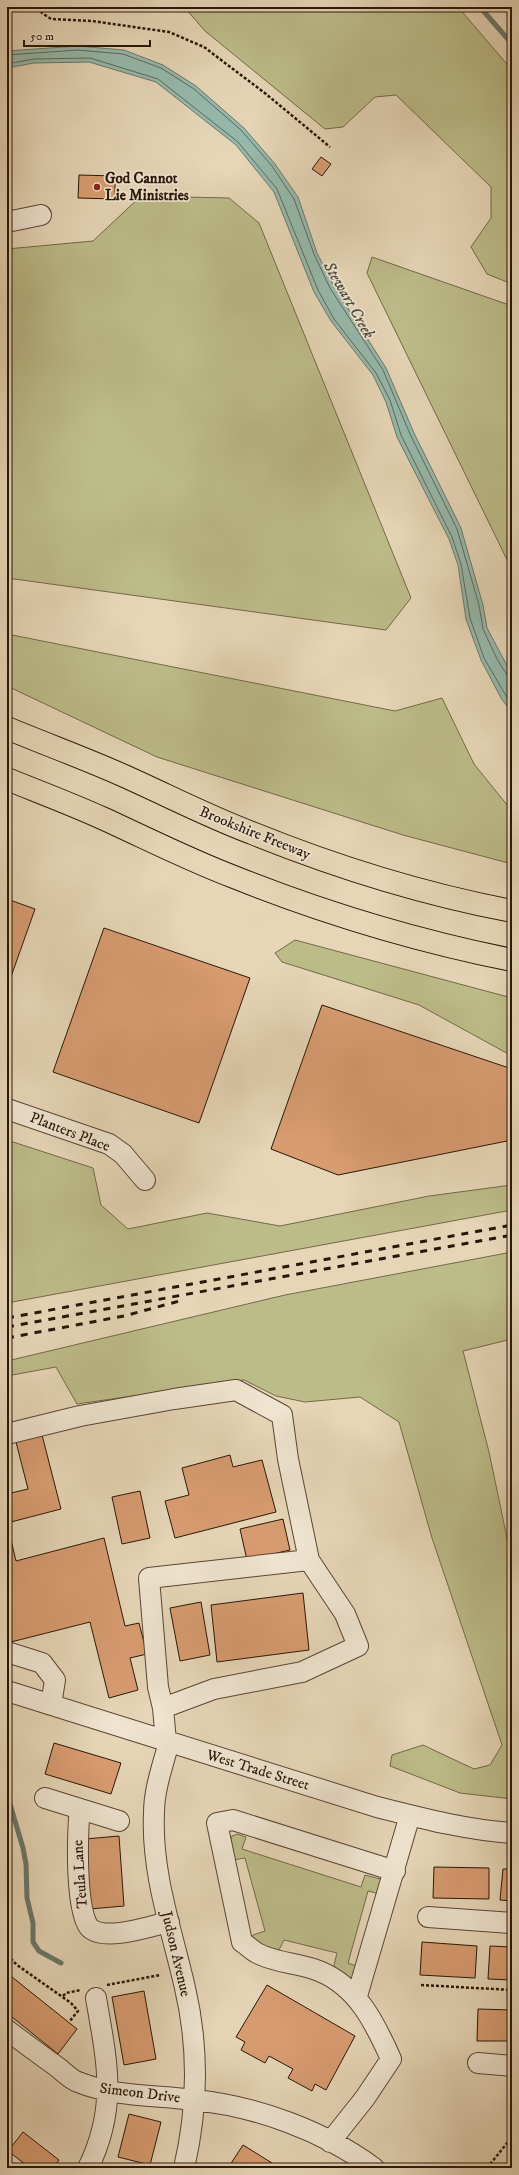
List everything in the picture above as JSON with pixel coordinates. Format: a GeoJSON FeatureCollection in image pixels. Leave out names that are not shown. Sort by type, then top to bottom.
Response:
{"type":"FeatureCollection","features":[{"type":"Feature","properties":{"kind":"highway","name":"Brookshire Freeway"},"geometry":{"type":"LineString","coordinates":[[7,728],[122,775],[252,833],[331,862],[412,887],[512,911]]}},
{"type":"Feature","properties":{"kind":"highway"},"geometry":{"type":"LineString","coordinates":[[7,779],[102,818],[154,843],[234,877],[316,907],[399,933],[512,960]]}},
{"type":"Feature","properties":{"kind":"street"},"geometry":{"type":"LineString","coordinates":[[7,222],[41,215]]}},
{"type":"Feature","properties":{"kind":"street","name":"Planters Place"},"geometry":{"type":"LineString","coordinates":[[7,1109],[110,1144],[123,1154],[145,1180]]}},
{"type":"Feature","properties":{"kind":"street"},"geometry":{"type":"LineString","coordinates":[[7,1434],[80,1416],[174,1399],[236,1390],[282,1415],[288,1459],[309,1560],[345,1614],[358,1646],[302,1672],[214,1689],[163,1708]]}},
{"type":"Feature","properties":{"kind":"street"},"geometry":{"type":"LineString","coordinates":[[168,1741],[158,1687],[149,1578],[309,1560]]}},
{"type":"Feature","properties":{"kind":"street"},"geometry":{"type":"LineString","coordinates":[[7,1652],[42,1663],[55,1680],[51,1704]]}},
{"type":"Feature","properties":{"kind":"street","name":"West Trade Street"},"geometry":{"type":"LineString","coordinates":[[7,1691],[377,1807],[410,1816],[478,1829],[512,1833]]}},
{"type":"Feature","properties":{"kind":"street","name":"Judson Avenue"},"geometry":{"type":"LineString","coordinates":[[168,1741],[158,1782],[154,1812],[154,1846],[160,1886],[185,1990],[194,2037],[195,2100],[191,2138],[184,2168]]}},
{"type":"Feature","properties":{"kind":"street"},"geometry":{"type":"LineString","coordinates":[[45,1798],[119,1821]]}},
{"type":"Feature","properties":{"kind":"street","name":"Teula Lane"},"geometry":{"type":"LineString","coordinates":[[80,1809],[77,1833],[82,1915],[90,1929],[104,1934],[131,1931],[169,1922]]}},
{"type":"Feature","properties":{"kind":"street"},"geometry":{"type":"LineString","coordinates":[[357,1996],[410,1816]]}},
{"type":"Feature","properties":{"kind":"street"},"geometry":{"type":"LineString","coordinates":[[330,2142],[364,2098],[390,2059],[380,2035],[357,1996],[332,1977],[319,1970],[257,1953],[242,1942],[217,1824],[233,1820],[395,1871]]}},
{"type":"Feature","properties":{"kind":"street"},"geometry":{"type":"LineString","coordinates":[[428,1917],[512,1923]]}},
{"type":"Feature","properties":{"kind":"street"},"geometry":{"type":"LineString","coordinates":[[88,2168],[104,2126],[109,2092],[108,2065],[97,1991]]}},
{"type":"Feature","properties":{"kind":"street","name":"Simeon Drive"},"geometry":{"type":"LineString","coordinates":[[7,2030],[76,2082],[109,2092],[195,2100],[245,2109],[286,2122],[330,2142],[374,2168]]}},
{"type":"Feature","properties":{"kind":"street"},"geometry":{"type":"LineString","coordinates":[[478,2064],[512,2066]]}},
{"type":"Feature","properties":{"kind":"path"},"geometry":{"type":"LineString","coordinates":[[38,7],[42,13],[51,19],[92,21],[170,32],[204,47],[266,94],[330,147]]}},
{"type":"Feature","properties":{"kind":"path"},"geometry":{"type":"LineString","coordinates":[[7,1955],[34,1978],[63,1996],[78,2011],[69,2022]]}},
{"type":"Feature","properties":{"kind":"path"},"geometry":{"type":"LineString","coordinates":[[63,1996],[66,1993],[97,1991],[160,1975]]}},
{"type":"Feature","properties":{"kind":"path"},"geometry":{"type":"LineString","coordinates":[[421,1985],[512,1990]]}},
{"type":"Feature","properties":{"kind":"path"},"geometry":{"type":"LineString","coordinates":[[487,2168],[512,2137]]}},
{"type":"Feature","properties":{"kind":"green space"},"geometry":{"type":"Polygon","coordinates":[[[184,7],[458,7],[512,70],[512,284],[487,274],[471,247],[491,218],[491,187],[396,95],[375,97],[343,127],[325,129],[205,31],[184,7]]]}},
{"type":"Feature","properties":{"kind":"green space"},"geometry":{"type":"Polygon","coordinates":[[[141,196],[229,198],[259,223],[411,598],[386,630],[7,578],[7,249],[93,241],[141,196]]]}},
{"type":"Feature","properties":{"kind":"green space"},"geometry":{"type":"Polygon","coordinates":[[[372,257],[512,306],[512,570],[367,273],[372,257]]]}},
{"type":"Feature","properties":{"kind":"green space"},"geometry":{"type":"Polygon","coordinates":[[[7,634],[395,711],[442,698],[474,764],[512,811],[512,864],[403,835],[157,757],[7,686],[7,634]]]}},
{"type":"Feature","properties":{"kind":"green space"},"geometry":{"type":"Polygon","coordinates":[[[295,940],[512,998],[512,1056],[419,1005],[282,962],[275,953],[295,940]]]}},
{"type":"Feature","properties":{"kind":"green space"},"geometry":{"type":"Polygon","coordinates":[[[7,1140],[93,1168],[101,1205],[128,1229],[207,1213],[280,1226],[429,1196],[512,1185],[512,1210],[7,1303],[7,1140]]]}},
{"type":"Feature","properties":{"kind":"green space"},"geometry":{"type":"Polygon","coordinates":[[[512,1252],[512,1339],[463,1351],[489,1452],[512,1562],[512,1799],[460,1793],[390,1766],[392,1755],[423,1745],[474,1769],[490,1765],[502,1745],[432,1538],[399,1422],[360,1397],[305,1402],[276,1396],[244,1380],[77,1404],[56,1367],[7,1376],[7,1361],[285,1295],[512,1252]]]}},
{"type":"Feature","properties":{"kind":"green space"},"geometry":{"type":"Polygon","coordinates":[[[237,1834],[246,1837],[242,1849],[361,1887],[365,1875],[384,1880],[380,1894],[368,1891],[348,1963],[359,1967],[356,1977],[350,1978],[333,1969],[337,1953],[284,1940],[279,1950],[256,1945],[251,1939],[253,1935],[265,1931],[245,1858],[233,1860],[230,1841],[232,1836],[237,1834]]]}},
{"type":"Feature","properties":{"kind":"water"},"geometry":{"type":"Polygon","coordinates":[[[78,46],[124,50],[163,65],[196,86],[244,128],[275,164],[298,197],[317,253],[334,286],[386,368],[414,433],[461,528],[483,605],[487,628],[512,675],[512,713],[501,698],[481,660],[466,619],[458,565],[449,539],[397,437],[386,402],[373,375],[331,321],[314,292],[274,192],[236,145],[156,82],[89,62],[34,63],[7,68],[7,51],[78,46]]]}},
{"type":"Feature","properties":{"kind":"building"},"geometry":{"type":"Polygon","coordinates":[[[321,157],[331,164],[322,176],[312,169],[321,157]]]}},
{"type":"Feature","properties":{"kind":"building","name":"God Cannot Lie Ministries"},"geometry":{"type":"Polygon","coordinates":[[[79,175],[115,176],[115,199],[78,198],[79,175]]]}},
{"type":"Feature","properties":{"kind":"building"},"geometry":{"type":"Polygon","coordinates":[[[7,899],[35,909],[7,988],[7,899]]]}},
{"type":"Feature","properties":{"kind":"building"},"geometry":{"type":"Polygon","coordinates":[[[104,928],[250,978],[199,1123],[53,1072],[104,928]]]}},
{"type":"Feature","properties":{"kind":"building"},"geometry":{"type":"Polygon","coordinates":[[[322,1005],[512,1069],[512,1140],[338,1175],[271,1149],[322,1005]]]}},
{"type":"Feature","properties":{"kind":"building"},"geometry":{"type":"Polygon","coordinates":[[[42,1435],[61,1509],[7,1523],[7,1494],[28,1489],[16,1442],[42,1435]]]}},
{"type":"Feature","properties":{"kind":"building"},"geometry":{"type":"Polygon","coordinates":[[[230,1455],[233,1467],[262,1460],[276,1512],[175,1538],[165,1501],[189,1495],[182,1468],[230,1455]]]}},
{"type":"Feature","properties":{"kind":"building"},"geometry":{"type":"Polygon","coordinates":[[[140,1491],[150,1538],[122,1544],[112,1497],[140,1491]]]}},
{"type":"Feature","properties":{"kind":"building"},"geometry":{"type":"Polygon","coordinates":[[[283,1519],[290,1550],[247,1560],[240,1529],[283,1519]]]}},
{"type":"Feature","properties":{"kind":"building"},"geometry":{"type":"Polygon","coordinates":[[[7,1523],[16,1561],[104,1538],[125,1626],[139,1623],[147,1654],[130,1658],[138,1690],[109,1698],[90,1622],[7,1643],[7,1523]]]}},
{"type":"Feature","properties":{"kind":"building"},"geometry":{"type":"Polygon","coordinates":[[[303,1593],[309,1650],[217,1662],[211,1605],[303,1593]]]}},
{"type":"Feature","properties":{"kind":"building"},"geometry":{"type":"Polygon","coordinates":[[[201,1602],[210,1655],[180,1661],[170,1608],[201,1602]]]}},
{"type":"Feature","properties":{"kind":"building"},"geometry":{"type":"Polygon","coordinates":[[[54,1743],[121,1763],[111,1794],[45,1774],[54,1743]]]}},
{"type":"Feature","properties":{"kind":"building"},"geometry":{"type":"Polygon","coordinates":[[[119,1836],[124,1906],[90,1909],[85,1839],[119,1836]]]}},
{"type":"Feature","properties":{"kind":"building"},"geometry":{"type":"Polygon","coordinates":[[[434,1867],[489,1868],[489,1899],[433,1898],[434,1867]]]}},
{"type":"Feature","properties":{"kind":"building"},"geometry":{"type":"Polygon","coordinates":[[[503,1869],[512,1869],[512,1901],[500,1900],[503,1869]]]}},
{"type":"Feature","properties":{"kind":"building"},"geometry":{"type":"Polygon","coordinates":[[[422,1942],[477,1946],[475,1978],[420,1975],[422,1942]]]}},
{"type":"Feature","properties":{"kind":"building"},"geometry":{"type":"Polygon","coordinates":[[[490,1946],[512,1947],[512,1980],[488,1979],[490,1946]]]}},
{"type":"Feature","properties":{"kind":"building"},"geometry":{"type":"Polygon","coordinates":[[[7,1973],[77,2029],[58,2054],[7,2013],[7,1973]]]}},
{"type":"Feature","properties":{"kind":"building"},"geometry":{"type":"Polygon","coordinates":[[[267,1985],[355,2036],[326,2090],[315,2084],[312,2091],[288,2078],[293,2069],[269,2056],[265,2063],[241,2050],[245,2042],[236,2037],[267,1985]]]}},
{"type":"Feature","properties":{"kind":"building"},"geometry":{"type":"Polygon","coordinates":[[[144,1991],[156,2059],[124,2065],[112,1997],[144,1991]]]}},
{"type":"Feature","properties":{"kind":"building"},"geometry":{"type":"Polygon","coordinates":[[[478,2009],[512,2010],[512,2041],[477,2041],[478,2009]]]}},
{"type":"Feature","properties":{"kind":"building"},"geometry":{"type":"Polygon","coordinates":[[[129,2114],[161,2122],[150,2165],[118,2157],[129,2114]]]}},
{"type":"Feature","properties":{"kind":"building"},"geometry":{"type":"Polygon","coordinates":[[[23,2132],[59,2160],[53,2168],[30,2168],[8,2151],[23,2132]]]}},
{"type":"Feature","properties":{"kind":"building"},"geometry":{"type":"Polygon","coordinates":[[[243,2145],[280,2168],[228,2168],[243,2145]]]}},
{"type":"Feature","properties":{"kind":"waterway"},"geometry":{"type":"LineString","coordinates":[[480,7],[512,44]]}},
{"type":"Feature","properties":{"kind":"waterway"},"geometry":{"type":"LineString","coordinates":[[7,1794],[23,1848],[26,1864],[27,1898],[33,1923],[33,1942],[39,1951],[61,1963]]}},
{"type":"Feature","properties":{"kind":"railway"},"geometry":{"type":"LineString","coordinates":[[7,1318],[512,1225]]}},
{"type":"Feature","properties":{"kind":"railway"},"geometry":{"type":"LineString","coordinates":[[7,1327],[512,1235]]}},
{"type":"Feature","properties":{"kind":"railway"},"geometry":{"type":"LineString","coordinates":[[7,1338],[124,1316],[183,1300]]}},
{"type":"Feature","properties":{"kind":"place","name":"God Cannot Lie Ministries"},"geometry":{"type":"Point","coordinates":[97,187]}},
{"type":"Feature","properties":{"kind":"water label","name":"Stewart Creek"},"geometry":{"type":"Point","coordinates":[349,300]}}]}
